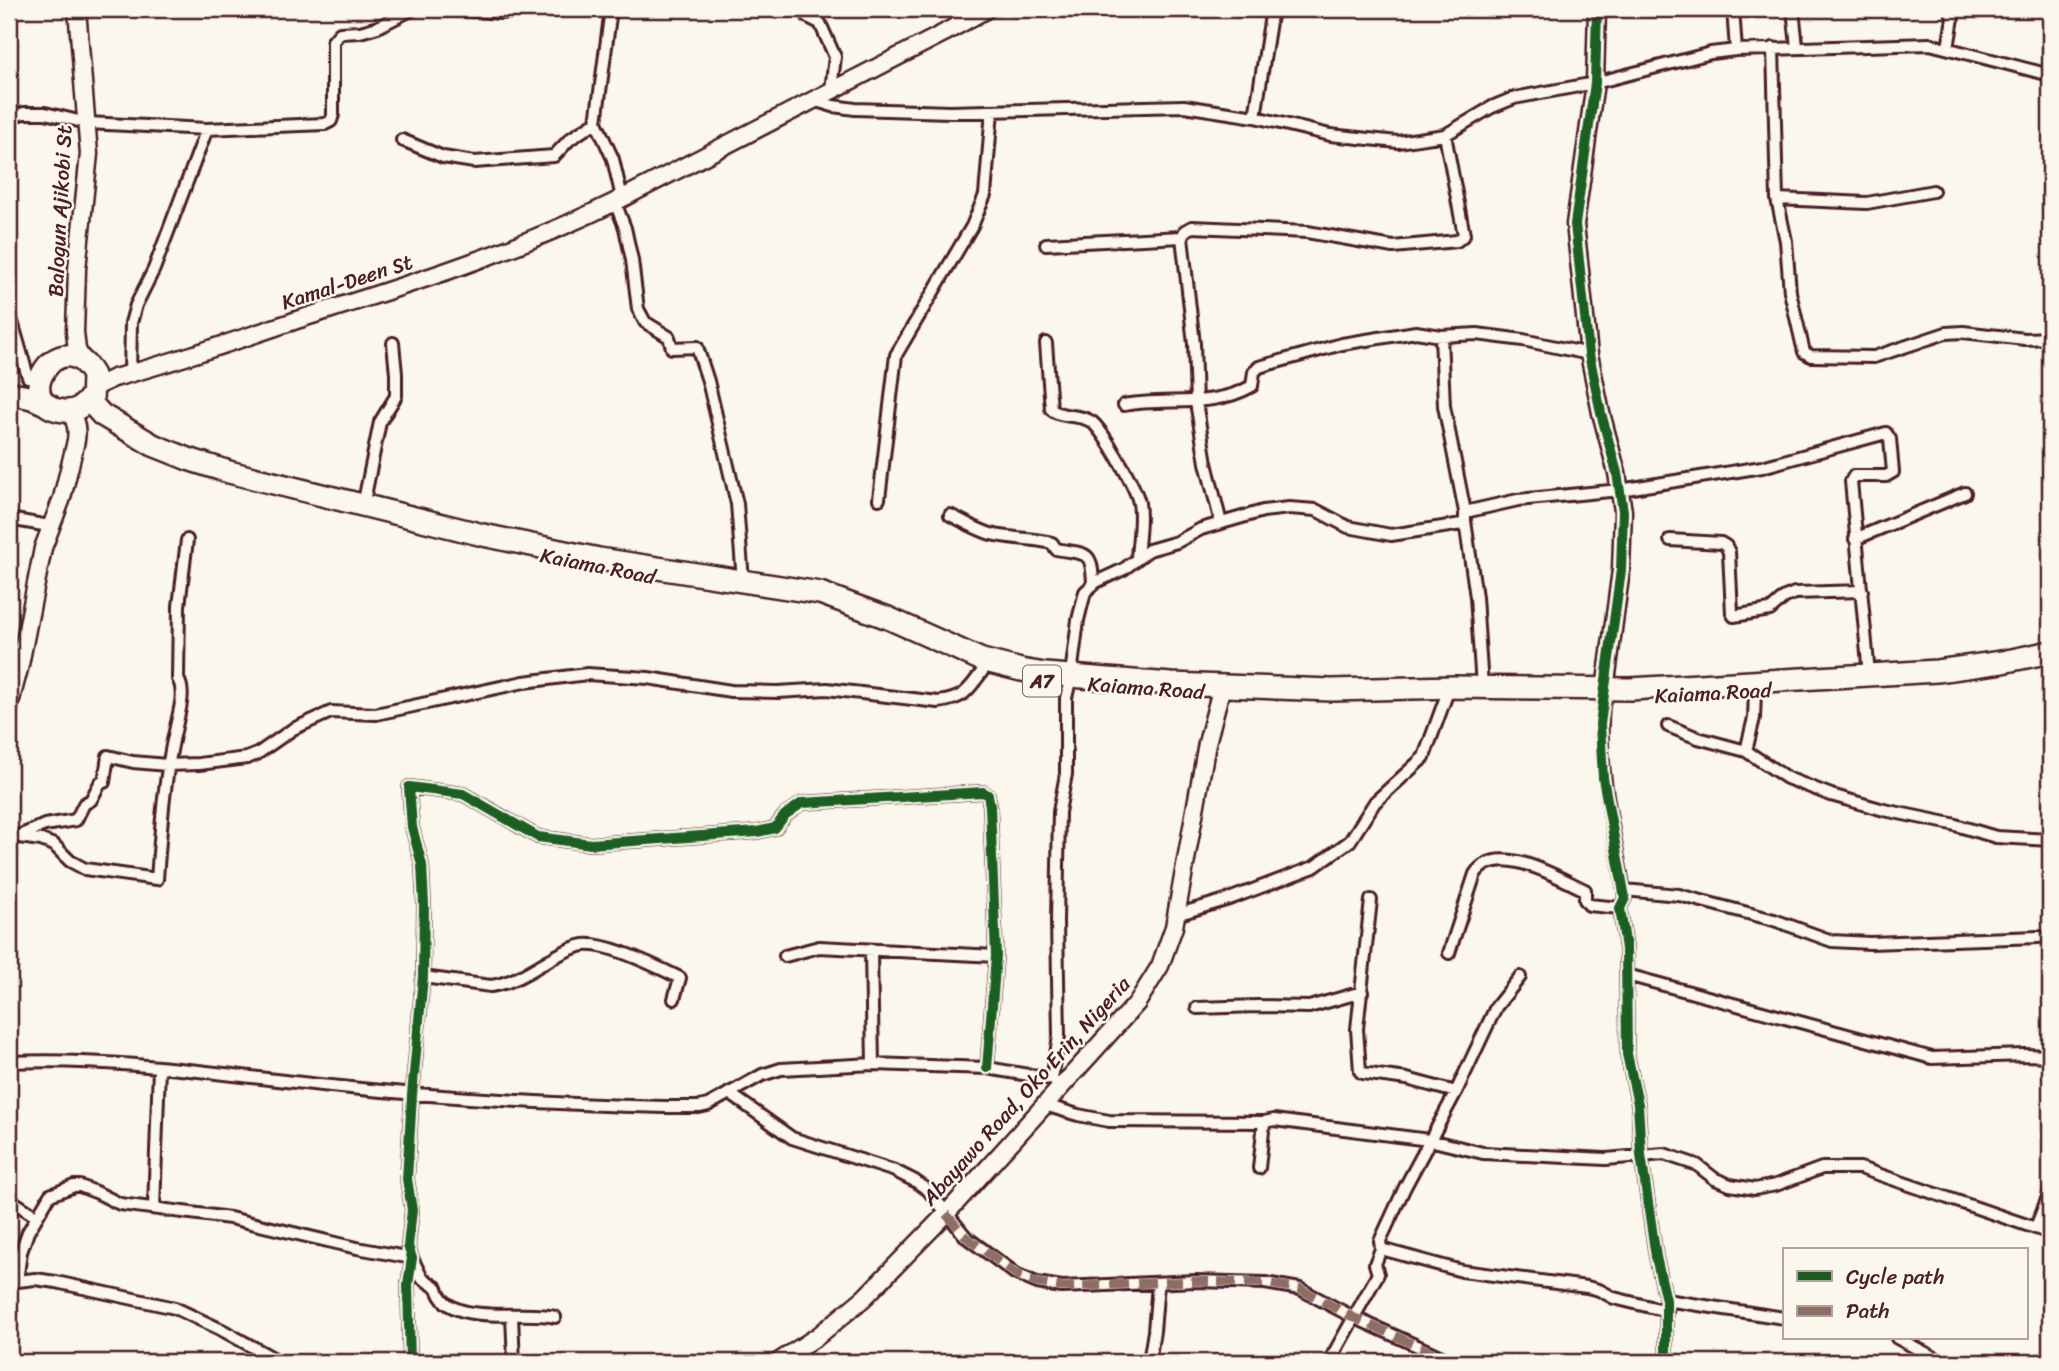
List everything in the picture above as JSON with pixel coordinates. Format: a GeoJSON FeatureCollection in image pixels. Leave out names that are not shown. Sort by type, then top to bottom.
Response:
{"type":"FeatureCollection","features":[{"type":"Feature","properties":{"kind":"highway"},"geometry":{"type":"LineString","coordinates":[[18,380],[52,362],[72,357],[90,381],[86,403],[64,409],[39,390],[39,381],[52,362]]}},
{"type":"Feature","properties":{"kind":"highway","name":"Kaiama Road"},"geometry":{"type":"LineString","coordinates":[[90,381],[92,404],[102,415],[171,453],[268,482],[483,535],[676,573],[804,590],[835,597],[964,653],[1002,666],[1070,680]]}},
{"type":"Feature","properties":{"kind":"highway","name":"A7"},"geometry":{"type":"LineString","coordinates":[[9,393],[64,409]]}},
{"type":"Feature","properties":{"kind":"highway","name":"Kaiama Road"},"geometry":{"type":"LineString","coordinates":[[64,409],[158,456],[225,478],[521,551],[667,579],[829,603],[868,617],[956,659],[1013,677],[1369,698],[1447,694],[1755,692],[1933,681],[1999,672],[2050,660]]}},
{"type":"Feature","properties":{"kind":"highway","name":"Kaiama Road"},"geometry":{"type":"LineString","coordinates":[[1215,690],[1482,687],[1604,693],[1971,667],[2050,652]]}},
{"type":"Feature","properties":{"kind":"street","name":"Balogun Ajikobi St"},"geometry":{"type":"LineString","coordinates":[[75,332],[77,269],[87,182],[87,123],[77,9]]}},
{"type":"Feature","properties":{"kind":"street"},"geometry":{"type":"LineString","coordinates":[[9,117],[24,113],[45,113],[87,123],[206,129],[325,124],[331,121],[333,114],[335,36],[379,27],[413,9]]}},
{"type":"Feature","properties":{"kind":"street"},"geometry":{"type":"LineString","coordinates":[[453,9],[501,13],[544,9]]}},
{"type":"Feature","properties":{"kind":"street"},"geometry":{"type":"LineString","coordinates":[[611,9],[596,122],[612,159],[632,260],[634,289],[645,322],[669,337],[673,348],[697,347],[700,354],[713,397],[737,504],[743,581]]}},
{"type":"Feature","properties":{"kind":"street"},"geometry":{"type":"LineString","coordinates":[[806,9],[808,17],[820,23],[835,57],[831,89]]}},
{"type":"Feature","properties":{"kind":"street","name":"Kamal-Deen St"},"geometry":{"type":"LineString","coordinates":[[90,381],[101,384],[458,268],[590,214],[987,9]]}},
{"type":"Feature","properties":{"kind":"street"},"geometry":{"type":"LineString","coordinates":[[1255,117],[1272,9]]}},
{"type":"Feature","properties":{"kind":"street"},"geometry":{"type":"LineString","coordinates":[[1597,9],[1595,83],[1575,224],[1589,354],[1623,511],[1621,570],[1600,724],[1603,778],[1625,898],[1620,908],[1626,949],[1627,1054],[1638,1104],[1641,1155],[1666,1306],[1666,1362]]}},
{"type":"Feature","properties":{"kind":"street"},"geometry":{"type":"LineString","coordinates":[[1733,9],[1736,50]]}},
{"type":"Feature","properties":{"kind":"street"},"geometry":{"type":"LineString","coordinates":[[1793,9],[1797,47]]}},
{"type":"Feature","properties":{"kind":"street"},"geometry":{"type":"LineString","coordinates":[[1948,48],[1952,18],[1950,9]]}},
{"type":"Feature","properties":{"kind":"street"},"geometry":{"type":"LineString","coordinates":[[813,100],[833,106],[855,108],[950,112],[1184,106],[1255,117],[1330,135],[1398,142],[1445,135],[1492,107],[1514,98],[1595,83],[1711,53],[1736,50],[1930,44],[2050,75]]}},
{"type":"Feature","properties":{"kind":"street"},"geometry":{"type":"LineString","coordinates":[[1773,48],[1777,198],[1786,241],[1790,292],[1802,349],[1806,354],[1874,357],[1946,333],[1963,332],[2025,339],[2050,338]]}},
{"type":"Feature","properties":{"kind":"street"},"geometry":{"type":"LineString","coordinates":[[879,499],[896,355],[972,226],[985,195],[992,111]]}},
{"type":"Feature","properties":{"kind":"street"},"geometry":{"type":"LineString","coordinates":[[402,140],[443,157],[474,162],[508,162],[554,156],[570,139],[596,122]]}},
{"type":"Feature","properties":{"kind":"street"},"geometry":{"type":"LineString","coordinates":[[130,374],[131,323],[136,305],[154,269],[206,129]]}},
{"type":"Feature","properties":{"kind":"street"},"geometry":{"type":"LineString","coordinates":[[1221,523],[1206,463],[1196,402],[1194,344],[1182,237],[1185,231],[1192,227],[1307,232],[1393,247],[1457,241],[1464,234],[1445,135]]}},
{"type":"Feature","properties":{"kind":"street"},"geometry":{"type":"LineString","coordinates":[[1777,198],[1867,203],[1933,191]]}},
{"type":"Feature","properties":{"kind":"street"},"geometry":{"type":"LineString","coordinates":[[1046,244],[1182,237]]}},
{"type":"Feature","properties":{"kind":"street"},"geometry":{"type":"LineString","coordinates":[[9,311],[18,380]]}},
{"type":"Feature","properties":{"kind":"street"},"geometry":{"type":"LineString","coordinates":[[52,362],[75,332]]}},
{"type":"Feature","properties":{"kind":"street"},"geometry":{"type":"LineString","coordinates":[[75,332],[77,350],[90,381]]}},
{"type":"Feature","properties":{"kind":"street"},"geometry":{"type":"LineString","coordinates":[[1124,405],[1196,402],[1227,397],[1254,383],[1254,372],[1259,367],[1342,344],[1416,332],[1441,336],[1477,334],[1523,340],[1589,354]]}},
{"type":"Feature","properties":{"kind":"street"},"geometry":{"type":"LineString","coordinates":[[1441,336],[1444,406],[1465,516],[1476,597],[1482,687]]}},
{"type":"Feature","properties":{"kind":"street"},"geometry":{"type":"LineString","coordinates":[[1046,342],[1051,409],[1056,413],[1089,420],[1103,434],[1136,495],[1139,508],[1137,558]]}},
{"type":"Feature","properties":{"kind":"street"},"geometry":{"type":"LineString","coordinates":[[363,506],[380,422],[396,396],[393,343]]}},
{"type":"Feature","properties":{"kind":"street"},"geometry":{"type":"LineString","coordinates":[[9,707],[20,666],[43,548],[49,526],[62,498],[77,436],[74,419],[64,409]]}},
{"type":"Feature","properties":{"kind":"street"},"geometry":{"type":"LineString","coordinates":[[1465,516],[1518,500],[1620,490],[1762,467],[1886,433],[1890,439],[1894,472],[1886,476],[1854,476],[1851,481],[1870,675]]}},
{"type":"Feature","properties":{"kind":"street"},"geometry":{"type":"LineString","coordinates":[[1855,539],[1965,492]]}},
{"type":"Feature","properties":{"kind":"street"},"geometry":{"type":"LineString","coordinates":[[9,1062],[95,1062],[217,1072],[412,1095],[678,1108],[708,1105],[762,1075],[781,1069],[873,1064],[987,1068],[1057,1083],[1059,812],[1066,774],[1066,698],[1082,601],[1086,592],[1149,550],[1177,542],[1200,529],[1264,511],[1289,508],[1315,510],[1348,527],[1391,535],[1452,527],[1462,524],[1465,516]]}},
{"type":"Feature","properties":{"kind":"street"},"geometry":{"type":"LineString","coordinates":[[950,515],[990,533],[1034,538],[1052,543],[1056,549],[1085,554],[1093,567],[1093,585]]}},
{"type":"Feature","properties":{"kind":"street"},"geometry":{"type":"LineString","coordinates":[[9,519],[49,526]]}},
{"type":"Feature","properties":{"kind":"street"},"geometry":{"type":"LineString","coordinates":[[12,837],[29,837],[54,845],[70,861],[85,869],[157,879],[167,765],[183,687],[178,679],[179,606],[187,540]]}},
{"type":"Feature","properties":{"kind":"street"},"geometry":{"type":"LineString","coordinates":[[1670,540],[1721,543],[1726,547],[1729,552],[1734,616],[1770,610],[1785,597],[1795,593],[1861,591]]}},
{"type":"Feature","properties":{"kind":"street"},"geometry":{"type":"LineString","coordinates":[[12,837],[45,825],[76,820],[84,804],[91,800],[100,783],[104,782],[108,756],[133,762],[167,765],[247,758],[293,729],[331,712],[376,714],[524,682],[587,674],[648,678],[732,691],[827,689],[939,702],[952,701],[967,693],[984,669]]}},
{"type":"Feature","properties":{"kind":"street","name":"Abayawo Road, Oko Erin, Nigeria"},"geometry":{"type":"LineString","coordinates":[[778,1362],[818,1336],[864,1298],[946,1214],[1045,1105],[1057,1083],[1137,1003],[1160,966],[1174,927],[1208,743],[1215,690]]}},
{"type":"Feature","properties":{"kind":"street"},"geometry":{"type":"LineString","coordinates":[[1746,751],[1754,718],[1755,692]]}},
{"type":"Feature","properties":{"kind":"street"},"geometry":{"type":"LineString","coordinates":[[1176,915],[1229,899],[1314,867],[1350,841],[1375,802],[1424,757],[1447,694]]}},
{"type":"Feature","properties":{"kind":"street"},"geometry":{"type":"LineString","coordinates":[[1668,726],[1698,738],[1746,751],[1787,778],[1844,799],[1996,837],[2050,840]]}},
{"type":"Feature","properties":{"kind":"street"},"geometry":{"type":"LineString","coordinates":[[555,1317],[461,1311],[444,1304],[437,1288],[422,1278],[408,1246],[412,1210],[407,1179],[423,977],[422,865],[412,827],[409,787],[463,794],[538,837],[591,844],[757,832],[775,828],[785,815],[802,803],[983,792],[988,796],[990,806],[996,956],[987,1068]]}},
{"type":"Feature","properties":{"kind":"street"},"geometry":{"type":"LineString","coordinates":[[1449,953],[1475,874],[1478,869],[1496,861],[1509,860],[1533,865],[1585,890],[1585,901],[1589,905],[1620,908]]}},
{"type":"Feature","properties":{"kind":"street"},"geometry":{"type":"LineString","coordinates":[[1624,890],[1679,895],[1774,920],[1832,941],[1870,943],[2039,937]]}},
{"type":"Feature","properties":{"kind":"street"},"geometry":{"type":"LineString","coordinates":[[1371,900],[1357,1029],[1362,1073],[1407,1079],[1457,1092]]}},
{"type":"Feature","properties":{"kind":"street"},"geometry":{"type":"LineString","coordinates":[[423,977],[491,986],[513,980],[568,949],[599,945],[680,978],[674,999]]}},
{"type":"Feature","properties":{"kind":"street"},"geometry":{"type":"LineString","coordinates":[[785,956],[819,947],[996,956]]}},
{"type":"Feature","properties":{"kind":"street"},"geometry":{"type":"LineString","coordinates":[[871,950],[873,1064]]}},
{"type":"Feature","properties":{"kind":"street"},"geometry":{"type":"LineString","coordinates":[[1627,975],[1932,1058],[2050,1056]]}},
{"type":"Feature","properties":{"kind":"street"},"geometry":{"type":"LineString","coordinates":[[1329,1362],[1378,1274],[1375,1264],[1381,1249],[1380,1241],[1429,1140],[1457,1092],[1496,1007],[1520,977]]}},
{"type":"Feature","properties":{"kind":"street"},"geometry":{"type":"LineString","coordinates":[[1196,1008],[1309,1007],[1362,992]]}},
{"type":"Feature","properties":{"kind":"street"},"geometry":{"type":"LineString","coordinates":[[154,1208],[159,1068]]}},
{"type":"Feature","properties":{"kind":"street"},"geometry":{"type":"LineString","coordinates":[[729,1093],[792,1138],[895,1171],[915,1181],[928,1190],[966,1237],[1016,1274],[1037,1283],[1062,1287],[1196,1280],[1251,1282],[1300,1289],[1353,1317],[1453,1362]]}},
{"type":"Feature","properties":{"kind":"street"},"geometry":{"type":"LineString","coordinates":[[1045,1105],[1109,1121],[1274,1120],[1429,1140],[1483,1153],[1585,1159],[1664,1154],[1697,1165],[1715,1179],[1730,1185],[1755,1189],[1776,1185],[1822,1168],[1860,1168],[2050,1233]]}},
{"type":"Feature","properties":{"kind":"street"},"geometry":{"type":"LineString","coordinates":[[1259,1168],[1264,1122]]}},
{"type":"Feature","properties":{"kind":"street"},"geometry":{"type":"LineString","coordinates":[[280,1362],[175,1308],[56,1282],[35,1279],[13,1282],[21,1252],[50,1195],[55,1191],[80,1186],[120,1204],[230,1218],[412,1258]]}},
{"type":"Feature","properties":{"kind":"street"},"geometry":{"type":"LineString","coordinates":[[2036,1227],[2050,1192]]}},
{"type":"Feature","properties":{"kind":"street"},"geometry":{"type":"LineString","coordinates":[[9,1199],[37,1217]]}},
{"type":"Feature","properties":{"kind":"street"},"geometry":{"type":"LineString","coordinates":[[1381,1249],[1462,1271],[1587,1287],[1614,1298],[1783,1318]]}},
{"type":"Feature","properties":{"kind":"street"},"geometry":{"type":"LineString","coordinates":[[410,1362],[408,1285],[412,1258]]}},
{"type":"Feature","properties":{"kind":"street"},"geometry":{"type":"LineString","coordinates":[[1149,1362],[1158,1284]]}},
{"type":"Feature","properties":{"kind":"street"},"geometry":{"type":"LineString","coordinates":[[512,1316],[514,1362]]}},
{"type":"Feature","properties":{"kind":"street"},"geometry":{"type":"LineString","coordinates":[[1901,1340],[1942,1362]]}},
{"type":"Feature","properties":{"kind":"marked path"},"geometry":{"type":"LineString","coordinates":[[946,1214],[966,1237],[1016,1274],[1037,1283],[1062,1287],[1196,1281],[1265,1283],[1300,1289],[1353,1317],[1453,1362]]}},
{"type":"Feature","properties":{"kind":"cycle path"},"geometry":{"type":"LineString","coordinates":[[1597,9],[1595,83],[1575,224],[1589,354],[1617,473],[1623,511],[1621,570],[1600,724],[1603,778],[1625,898],[1620,908],[1626,949],[1627,1054],[1638,1104],[1641,1155],[1656,1257],[1666,1300],[1666,1362]]}},
{"type":"Feature","properties":{"kind":"cycle path"},"geometry":{"type":"LineString","coordinates":[[410,1362],[408,1285],[412,1258],[408,1246],[412,1210],[407,1179],[423,977],[424,905],[422,865],[412,827],[409,787],[463,794],[538,837],[591,844],[757,832],[775,828],[785,815],[802,803],[983,792],[988,795],[990,806],[996,956],[987,1068]]}}]}
